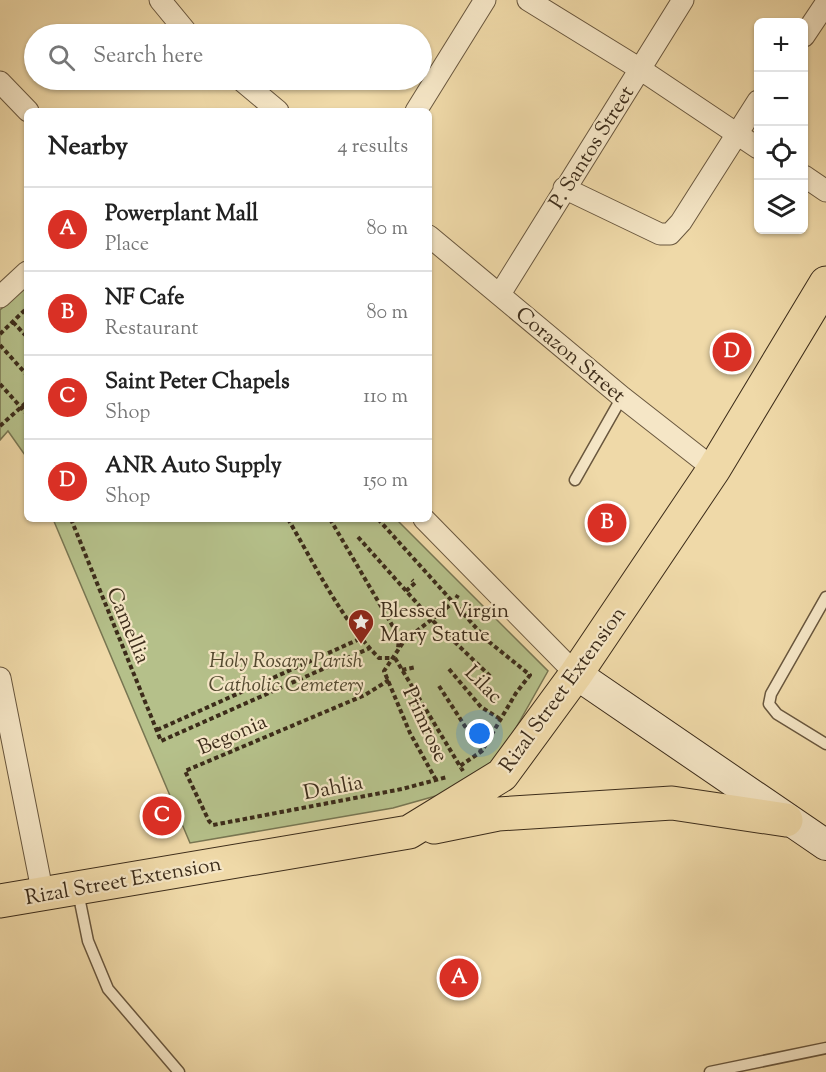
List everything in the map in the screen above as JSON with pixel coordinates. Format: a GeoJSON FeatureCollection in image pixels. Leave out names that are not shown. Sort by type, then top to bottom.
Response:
{"type":"FeatureCollection","features":[{"type":"Feature","properties":{"kind":"main road","name":"Rizal Street Extension"},"geometry":{"type":"LineString","coordinates":[[0,901],[409,832],[502,775],[576,674],[714,469],[826,283]]}},
{"type":"Feature","properties":{"kind":"main road"},"geometry":{"type":"LineString","coordinates":[[409,832],[498,814],[672,803],[786,820]]}},
{"type":"Feature","properties":{"kind":"street"},"geometry":{"type":"LineString","coordinates":[[160,0],[180,24]]}},
{"type":"Feature","properties":{"kind":"street"},"geometry":{"type":"LineString","coordinates":[[432,85],[485,0]]}},
{"type":"Feature","properties":{"kind":"street"},"geometry":{"type":"LineString","coordinates":[[528,0],[640,69],[754,145]]}},
{"type":"Feature","properties":{"kind":"street","name":"P. Santos Street"},"geometry":{"type":"LineString","coordinates":[[500,294],[683,0]]}},
{"type":"Feature","properties":{"kind":"street"},"geometry":{"type":"LineString","coordinates":[[808,30],[826,3]]}},
{"type":"Feature","properties":{"kind":"street"},"geometry":{"type":"LineString","coordinates":[[0,81],[25,108]]}},
{"type":"Feature","properties":{"kind":"street"},"geometry":{"type":"LineString","coordinates":[[253,90],[274,108]]}},
{"type":"Feature","properties":{"kind":"street"},"geometry":{"type":"LineString","coordinates":[[418,108],[429,90]]}},
{"type":"Feature","properties":{"kind":"street"},"geometry":{"type":"LineString","coordinates":[[564,188],[660,234],[669,234],[681,222],[754,108]]}},
{"type":"Feature","properties":{"kind":"street"},"geometry":{"type":"LineString","coordinates":[[808,179],[826,190]]}},
{"type":"Feature","properties":{"kind":"street","name":"Corazon Street"},"geometry":{"type":"LineString","coordinates":[[432,238],[622,397],[714,469]]}},
{"type":"Feature","properties":{"kind":"street"},"geometry":{"type":"LineString","coordinates":[[0,297],[24,275]]}},
{"type":"Feature","properties":{"kind":"street"},"geometry":{"type":"LineString","coordinates":[[427,522],[576,674],[786,820],[826,845]]}},
{"type":"Feature","properties":{"kind":"street"},"geometry":{"type":"LineString","coordinates":[[0,678],[43,895]]}},
{"type":"Feature","properties":{"kind":"lane"},"geometry":{"type":"LineString","coordinates":[[575,480],[622,397]]}},
{"type":"Feature","properties":{"kind":"lane"},"geometry":{"type":"LineString","coordinates":[[826,597],[771,694],[769,704],[777,714],[826,744]]}},
{"type":"Feature","properties":{"kind":"lane"},"geometry":{"type":"LineString","coordinates":[[78,888],[88,941],[108,989],[179,1072]]}},
{"type":"Feature","properties":{"kind":"lane"},"geometry":{"type":"LineString","coordinates":[[710,1072],[826,1048]]}},
{"type":"Feature","properties":{"kind":"path"},"geometry":{"type":"LineString","coordinates":[[0,334],[24,311]]}},
{"type":"Feature","properties":{"kind":"path"},"geometry":{"type":"LineString","coordinates":[[13,322],[24,334]]}},
{"type":"Feature","properties":{"kind":"path"},"geometry":{"type":"LineString","coordinates":[[0,345],[24,372]]}},
{"type":"Feature","properties":{"kind":"path"},"geometry":{"type":"LineString","coordinates":[[0,384],[24,411]]}},
{"type":"Feature","properties":{"kind":"path"},"geometry":{"type":"LineString","coordinates":[[0,426],[24,405]]}},
{"type":"Feature","properties":{"kind":"path","name":"Camellia"},"geometry":{"type":"LineString","coordinates":[[72,522],[161,741],[369,648]]}},
{"type":"Feature","properties":{"kind":"path"},"geometry":{"type":"LineString","coordinates":[[290,522],[344,613],[369,648],[380,658],[395,658]]}},
{"type":"Feature","properties":{"kind":"path"},"geometry":{"type":"LineString","coordinates":[[332,522],[399,637],[404,641]]}},
{"type":"Feature","properties":{"kind":"path"},"geometry":{"type":"LineString","coordinates":[[381,522],[488,641],[531,675],[516,693],[482,752],[460,766]]}},
{"type":"Feature","properties":{"kind":"path"},"geometry":{"type":"LineString","coordinates":[[358,537],[432,620],[491,677]]}},
{"type":"Feature","properties":{"kind":"path"},"geometry":{"type":"LineString","coordinates":[[406,591],[415,583],[412,580]]}},
{"type":"Feature","properties":{"kind":"path"},"geometry":{"type":"LineString","coordinates":[[389,680],[384,671],[395,658],[404,641],[454,602],[458,595]]}},
{"type":"Feature","properties":{"kind":"path"},"geometry":{"type":"LineString","coordinates":[[157,729],[363,637]]}},
{"type":"Feature","properties":{"kind":"path"},"geometry":{"type":"LineString","coordinates":[[399,637],[395,658],[469,780]]}},
{"type":"Feature","properties":{"kind":"path"},"geometry":{"type":"LineString","coordinates":[[402,670],[416,666]]}},
{"type":"Feature","properties":{"kind":"path","name":"Lilac"},"geometry":{"type":"LineString","coordinates":[[449,669],[481,707],[500,719]]}},
{"type":"Feature","properties":{"kind":"path","name":"Begonia"},"geometry":{"type":"LineString","coordinates":[[209,821],[185,771],[365,695],[389,680]]}},
{"type":"Feature","properties":{"kind":"path","name":"Primrose"},"geometry":{"type":"LineString","coordinates":[[389,680],[410,733],[436,780]]}},
{"type":"Feature","properties":{"kind":"path"},"geometry":{"type":"LineString","coordinates":[[439,686],[482,752]]}},
{"type":"Feature","properties":{"kind":"path","name":"Dahlia"},"geometry":{"type":"LineString","coordinates":[[209,821],[213,825],[402,789],[463,771]]}},
{"type":"Feature","properties":{"kind":"green space"},"geometry":{"type":"Polygon","coordinates":[[[24,288],[24,454],[8,431],[0,440],[0,310],[24,288]]]}},
{"type":"Feature","properties":{"kind":"green space","name":"Holy Rosary Parish Catholic Cemetery"},"geometry":{"type":"Polygon","coordinates":[[[54,522],[399,522],[548,671],[495,765],[464,788],[393,808],[190,843],[54,522]]]}},
{"type":"Feature","properties":{"kind":"place","name":"ANR Auto Supply"},"geometry":{"type":"Point","coordinates":[732,352]}},
{"type":"Feature","properties":{"kind":"place","name":"NF Cafe"},"geometry":{"type":"Point","coordinates":[607,523]}},
{"type":"Feature","properties":{"kind":"place","name":"Blessed Virgin Mary Statue"},"geometry":{"type":"Point","coordinates":[361,645]}},
{"type":"Feature","properties":{"kind":"place","name":"Saint Peter Chapels"},"geometry":{"type":"Point","coordinates":[162,816]}},
{"type":"Feature","properties":{"kind":"place","name":"Powerplant Mall"},"geometry":{"type":"Point","coordinates":[459,978]}}]}
